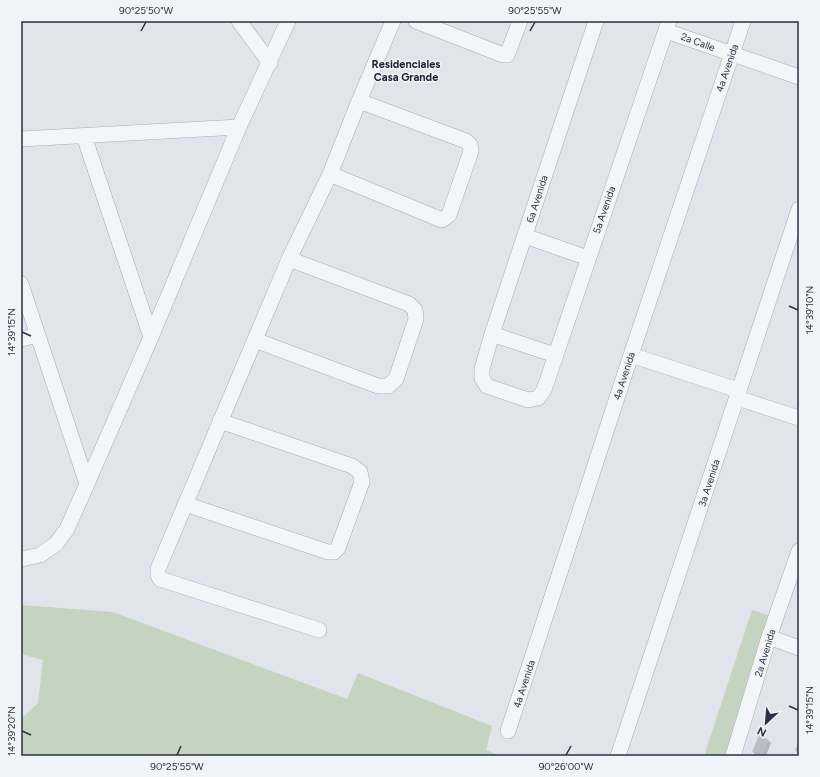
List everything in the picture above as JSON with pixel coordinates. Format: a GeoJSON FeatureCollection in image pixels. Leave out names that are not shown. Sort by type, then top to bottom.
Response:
{"type":"FeatureCollection","features":[{"type":"Feature","properties":{"kind":"street"},"geometry":{"type":"LineString","coordinates":[[239,21],[270,63]]}},
{"type":"Feature","properties":{"kind":"street"},"geometry":{"type":"LineString","coordinates":[[21,559],[40,555],[56,544],[67,529],[152,337],[239,127],[270,63],[288,21]]}},
{"type":"Feature","properties":{"kind":"street"},"geometry":{"type":"LineString","coordinates":[[319,630],[160,579],[158,569],[289,259],[330,174],[358,101],[393,21]]}},
{"type":"Feature","properties":{"kind":"street"},"geometry":{"type":"LineString","coordinates":[[416,21],[503,55],[507,55],[520,21]]}},
{"type":"Feature","properties":{"kind":"street","name":"6a Avenida"},"geometry":{"type":"LineString","coordinates":[[538,398],[528,400],[487,386],[482,378],[482,369],[492,334],[596,21]]}},
{"type":"Feature","properties":{"kind":"street","name":"4a Avenida"},"geometry":{"type":"LineString","coordinates":[[508,731],[631,355],[743,21]]}},
{"type":"Feature","properties":{"kind":"street","name":"2a Calle"},"geometry":{"type":"LineString","coordinates":[[668,26],[732,54],[799,77]]}},
{"type":"Feature","properties":{"kind":"street","name":"5a Avenida"},"geometry":{"type":"LineString","coordinates":[[538,398],[544,390],[668,26]]}},
{"type":"Feature","properties":{"kind":"street"},"geometry":{"type":"LineString","coordinates":[[330,174],[442,220],[449,215],[471,151],[470,145],[466,141],[358,101]]}},
{"type":"Feature","properties":{"kind":"street"},"geometry":{"type":"LineString","coordinates":[[21,139],[239,127]]}},
{"type":"Feature","properties":{"kind":"street"},"geometry":{"type":"LineString","coordinates":[[84,136],[152,337]]}},
{"type":"Feature","properties":{"kind":"street","name":"3a Avenida"},"geometry":{"type":"LineString","coordinates":[[618,756],[799,209]]}},
{"type":"Feature","properties":{"kind":"street"},"geometry":{"type":"LineString","coordinates":[[525,236],[588,258]]}},
{"type":"Feature","properties":{"kind":"street"},"geometry":{"type":"LineString","coordinates":[[255,340],[378,386],[388,386],[396,379],[416,319],[415,310],[409,304],[289,259]]}},
{"type":"Feature","properties":{"kind":"street"},"geometry":{"type":"LineString","coordinates":[[21,284],[87,484]]}},
{"type":"Feature","properties":{"kind":"street"},"geometry":{"type":"LineString","coordinates":[[492,334],[555,355]]}},
{"type":"Feature","properties":{"kind":"street"},"geometry":{"type":"LineString","coordinates":[[21,340],[38,335]]}},
{"type":"Feature","properties":{"kind":"street"},"geometry":{"type":"LineString","coordinates":[[631,355],[799,418]]}},
{"type":"Feature","properties":{"kind":"street"},"geometry":{"type":"LineString","coordinates":[[185,504],[328,552],[334,552],[338,548],[362,482],[360,472],[352,466],[220,421]]}},
{"type":"Feature","properties":{"kind":"street","name":"2a Avenida"},"geometry":{"type":"LineString","coordinates":[[733,756],[769,637],[799,551]]}},
{"type":"Feature","properties":{"kind":"street"},"geometry":{"type":"LineString","coordinates":[[769,637],[799,648]]}},
{"type":"Feature","properties":{"kind":"green space"},"geometry":{"type":"Polygon","coordinates":[[[21,605],[113,612],[347,699],[358,673],[492,726],[486,750],[501,756],[21,756],[21,719],[38,703],[43,660],[21,654],[21,605]]]}},
{"type":"Feature","properties":{"kind":"green space"},"geometry":{"type":"Polygon","coordinates":[[[752,610],[768,615],[729,756],[704,756],[752,610]]]}},
{"type":"Feature","properties":{"kind":"building"},"geometry":{"type":"Polygon","coordinates":[[[759,735],[769,740],[763,754],[752,752],[759,735]]]}},
{"type":"Feature","properties":{"kind":"district","name":"Residenciales Casa Grande"},"geometry":{"type":"Point","coordinates":[406,70]}}]}
